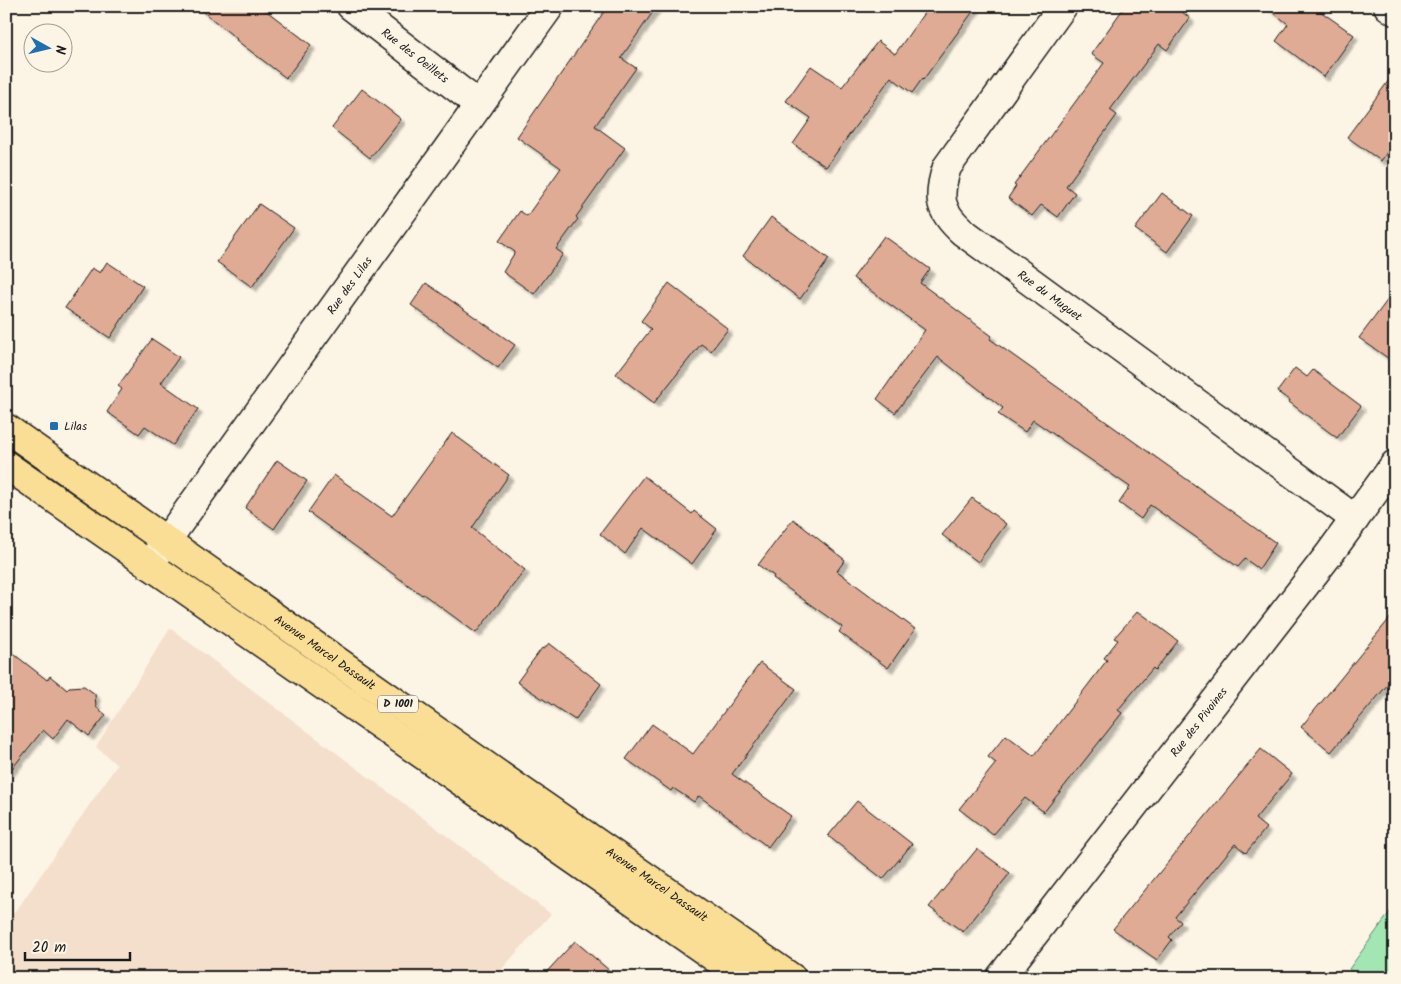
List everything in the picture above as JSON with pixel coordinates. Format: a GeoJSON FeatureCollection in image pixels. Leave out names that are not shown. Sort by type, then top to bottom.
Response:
{"type":"FeatureCollection","features":[{"type":"Feature","properties":{"kind":"main road","name":"Avenue Marcel Dassault"},"geometry":{"type":"LineString","coordinates":[[6,428],[519,789],[792,978]]}},
{"type":"Feature","properties":{"kind":"main road","name":"D 1001"},"geometry":{"type":"LineString","coordinates":[[6,466],[744,978]]}},
{"type":"Feature","properties":{"kind":"street","name":"Rue des Oeillets"},"geometry":{"type":"LineString","coordinates":[[351,6],[479,105]]}},
{"type":"Feature","properties":{"kind":"street","name":"Rue des Lilas"},"geometry":{"type":"LineString","coordinates":[[149,566],[550,6]]}},
{"type":"Feature","properties":{"kind":"street","name":"Rue du Muguet"},"geometry":{"type":"LineString","coordinates":[[1063,6],[947,167],[940,192],[941,203],[946,214],[963,232],[1355,519]]}},
{"type":"Feature","properties":{"kind":"street"},"geometry":{"type":"LineString","coordinates":[[1388,6],[1395,11]]}},
{"type":"Feature","properties":{"kind":"street","name":"Rue des Pivoines"},"geometry":{"type":"LineString","coordinates":[[1000,978],[1355,519],[1395,464]]}},
{"type":"Feature","properties":{"kind":"shaded area"},"geometry":{"type":"Polygon","coordinates":[[[170,628],[551,914],[494,978],[6,978],[6,920],[18,908],[117,765],[96,747],[170,628]]]}},
{"type":"Feature","properties":{"kind":"green space"},"geometry":{"type":"Polygon","coordinates":[[[1395,905],[1395,978],[1360,978],[1349,969],[1395,905]]]}},
{"type":"Feature","properties":{"kind":"building"},"geometry":{"type":"Polygon","coordinates":[[[196,6],[260,6],[311,45],[286,78],[236,40],[196,6]]]}},
{"type":"Feature","properties":{"kind":"building"},"geometry":{"type":"Polygon","coordinates":[[[608,6],[657,6],[621,58],[636,68],[595,126],[625,148],[576,217],[578,219],[556,249],[563,254],[534,294],[503,272],[515,252],[499,241],[520,211],[527,216],[561,168],[517,137],[608,6]]]}},
{"type":"Feature","properties":{"kind":"building"},"geometry":{"type":"Polygon","coordinates":[[[929,6],[977,6],[912,93],[891,77],[826,167],[793,144],[811,118],[786,101],[811,66],[842,87],[878,41],[895,54],[929,6]]]}},
{"type":"Feature","properties":{"kind":"building"},"geometry":{"type":"Polygon","coordinates":[[[1125,6],[1174,6],[1190,18],[1167,50],[1159,44],[1110,110],[1117,115],[1066,186],[1075,193],[1058,217],[1041,205],[1032,216],[1008,198],[1016,186],[1014,185],[1104,63],[1091,54],[1125,6]]]}},
{"type":"Feature","properties":{"kind":"building"},"geometry":{"type":"Polygon","coordinates":[[[1265,6],[1313,6],[1354,35],[1324,77],[1276,41],[1288,24],[1265,6]]]}},
{"type":"Feature","properties":{"kind":"building"},"geometry":{"type":"Polygon","coordinates":[[[1395,72],[1395,141],[1381,161],[1347,137],[1395,72]]]}},
{"type":"Feature","properties":{"kind":"building"},"geometry":{"type":"Polygon","coordinates":[[[362,89],[401,119],[370,158],[332,128],[362,89]]]}},
{"type":"Feature","properties":{"kind":"building"},"geometry":{"type":"Polygon","coordinates":[[[1162,193],[1193,216],[1167,252],[1135,229],[1162,193]]]}},
{"type":"Feature","properties":{"kind":"building"},"geometry":{"type":"Polygon","coordinates":[[[259,204],[294,228],[252,287],[217,262],[259,204]]]}},
{"type":"Feature","properties":{"kind":"building"},"geometry":{"type":"Polygon","coordinates":[[[771,217],[829,259],[800,299],[743,256],[771,217]]]}},
{"type":"Feature","properties":{"kind":"building"},"geometry":{"type":"Polygon","coordinates":[[[884,236],[930,269],[920,283],[992,336],[990,339],[1276,543],[1259,569],[1245,559],[1238,567],[1150,505],[1141,519],[1119,503],[1130,487],[1033,420],[1025,432],[998,414],[1003,408],[938,357],[895,413],[877,399],[925,330],[853,278],[884,236]]]}},
{"type":"Feature","properties":{"kind":"building"},"geometry":{"type":"Polygon","coordinates":[[[107,262],[143,286],[110,338],[65,308],[92,268],[100,273],[107,262]]]}},
{"type":"Feature","properties":{"kind":"building"},"geometry":{"type":"Polygon","coordinates":[[[426,283],[515,345],[498,368],[411,305],[426,283]]]}},
{"type":"Feature","properties":{"kind":"building"},"geometry":{"type":"Polygon","coordinates":[[[669,283],[728,329],[711,351],[701,344],[654,403],[616,374],[651,329],[641,321],[669,283]]]}},
{"type":"Feature","properties":{"kind":"building"},"geometry":{"type":"Polygon","coordinates":[[[1395,290],[1395,363],[1359,338],[1395,290]]]}},
{"type":"Feature","properties":{"kind":"building"},"geometry":{"type":"Polygon","coordinates":[[[152,339],[179,357],[161,383],[198,409],[173,445],[145,426],[139,434],[107,412],[122,389],[118,386],[152,339]]]}},
{"type":"Feature","properties":{"kind":"building"},"geometry":{"type":"Polygon","coordinates":[[[1295,368],[1307,377],[1313,370],[1361,406],[1337,438],[1289,402],[1290,400],[1277,392],[1295,368]]]}},
{"type":"Feature","properties":{"kind":"building"},"geometry":{"type":"Polygon","coordinates":[[[452,433],[509,475],[472,528],[525,570],[476,633],[308,512],[334,475],[392,516],[452,433]]]}},
{"type":"Feature","properties":{"kind":"building"},"geometry":{"type":"Polygon","coordinates":[[[277,460],[307,481],[274,529],[245,508],[277,460]]]}},
{"type":"Feature","properties":{"kind":"building"},"geometry":{"type":"Polygon","coordinates":[[[644,476],[692,514],[694,511],[717,529],[692,564],[643,528],[625,554],[600,534],[644,476]]]}},
{"type":"Feature","properties":{"kind":"building"},"geometry":{"type":"Polygon","coordinates":[[[972,498],[1006,524],[978,562],[942,535],[972,498]]]}},
{"type":"Feature","properties":{"kind":"building"},"geometry":{"type":"Polygon","coordinates":[[[793,519],[845,560],[837,571],[915,629],[888,668],[839,632],[842,627],[773,578],[774,576],[758,565],[793,519]]]}},
{"type":"Feature","properties":{"kind":"building"},"geometry":{"type":"Polygon","coordinates":[[[1138,611],[1178,641],[1155,670],[1153,668],[1118,710],[1122,713],[1044,812],[1025,798],[993,835],[959,809],[996,763],[988,757],[1006,735],[1034,756],[1107,660],[1104,658],[1118,640],[1114,638],[1138,611]]]}},
{"type":"Feature","properties":{"kind":"building"},"geometry":{"type":"Polygon","coordinates":[[[1395,612],[1395,676],[1331,752],[1301,727],[1395,612]]]}},
{"type":"Feature","properties":{"kind":"building"},"geometry":{"type":"Polygon","coordinates":[[[549,643],[601,684],[575,720],[517,682],[542,648],[544,649],[549,643]]]}},
{"type":"Feature","properties":{"kind":"building"},"geometry":{"type":"Polygon","coordinates":[[[6,648],[47,680],[50,676],[67,690],[69,687],[84,686],[95,694],[96,707],[106,715],[89,736],[68,719],[53,739],[43,730],[6,776],[6,648]]]}},
{"type":"Feature","properties":{"kind":"building"},"geometry":{"type":"Polygon","coordinates":[[[760,663],[796,689],[732,774],[791,816],[768,847],[699,796],[694,802],[673,788],[671,791],[626,759],[652,724],[693,754],[760,663]]]}},
{"type":"Feature","properties":{"kind":"building"},"geometry":{"type":"Polygon","coordinates":[[[1261,749],[1292,774],[1255,819],[1266,828],[1246,853],[1235,844],[1175,917],[1181,922],[1169,937],[1172,940],[1157,960],[1113,929],[1261,749]]]}},
{"type":"Feature","properties":{"kind":"building"},"geometry":{"type":"Polygon","coordinates":[[[857,801],[912,844],[883,879],[828,836],[857,801]]]}},
{"type":"Feature","properties":{"kind":"building"},"geometry":{"type":"Polygon","coordinates":[[[977,849],[1010,873],[963,932],[929,907],[977,849]]]}},
{"type":"Feature","properties":{"kind":"building"},"geometry":{"type":"Polygon","coordinates":[[[575,941],[618,978],[541,978],[575,941]]]}},
{"type":"Feature","properties":{"kind":"place","name":"Lilas"},"geometry":{"type":"Point","coordinates":[54,426]}}]}
